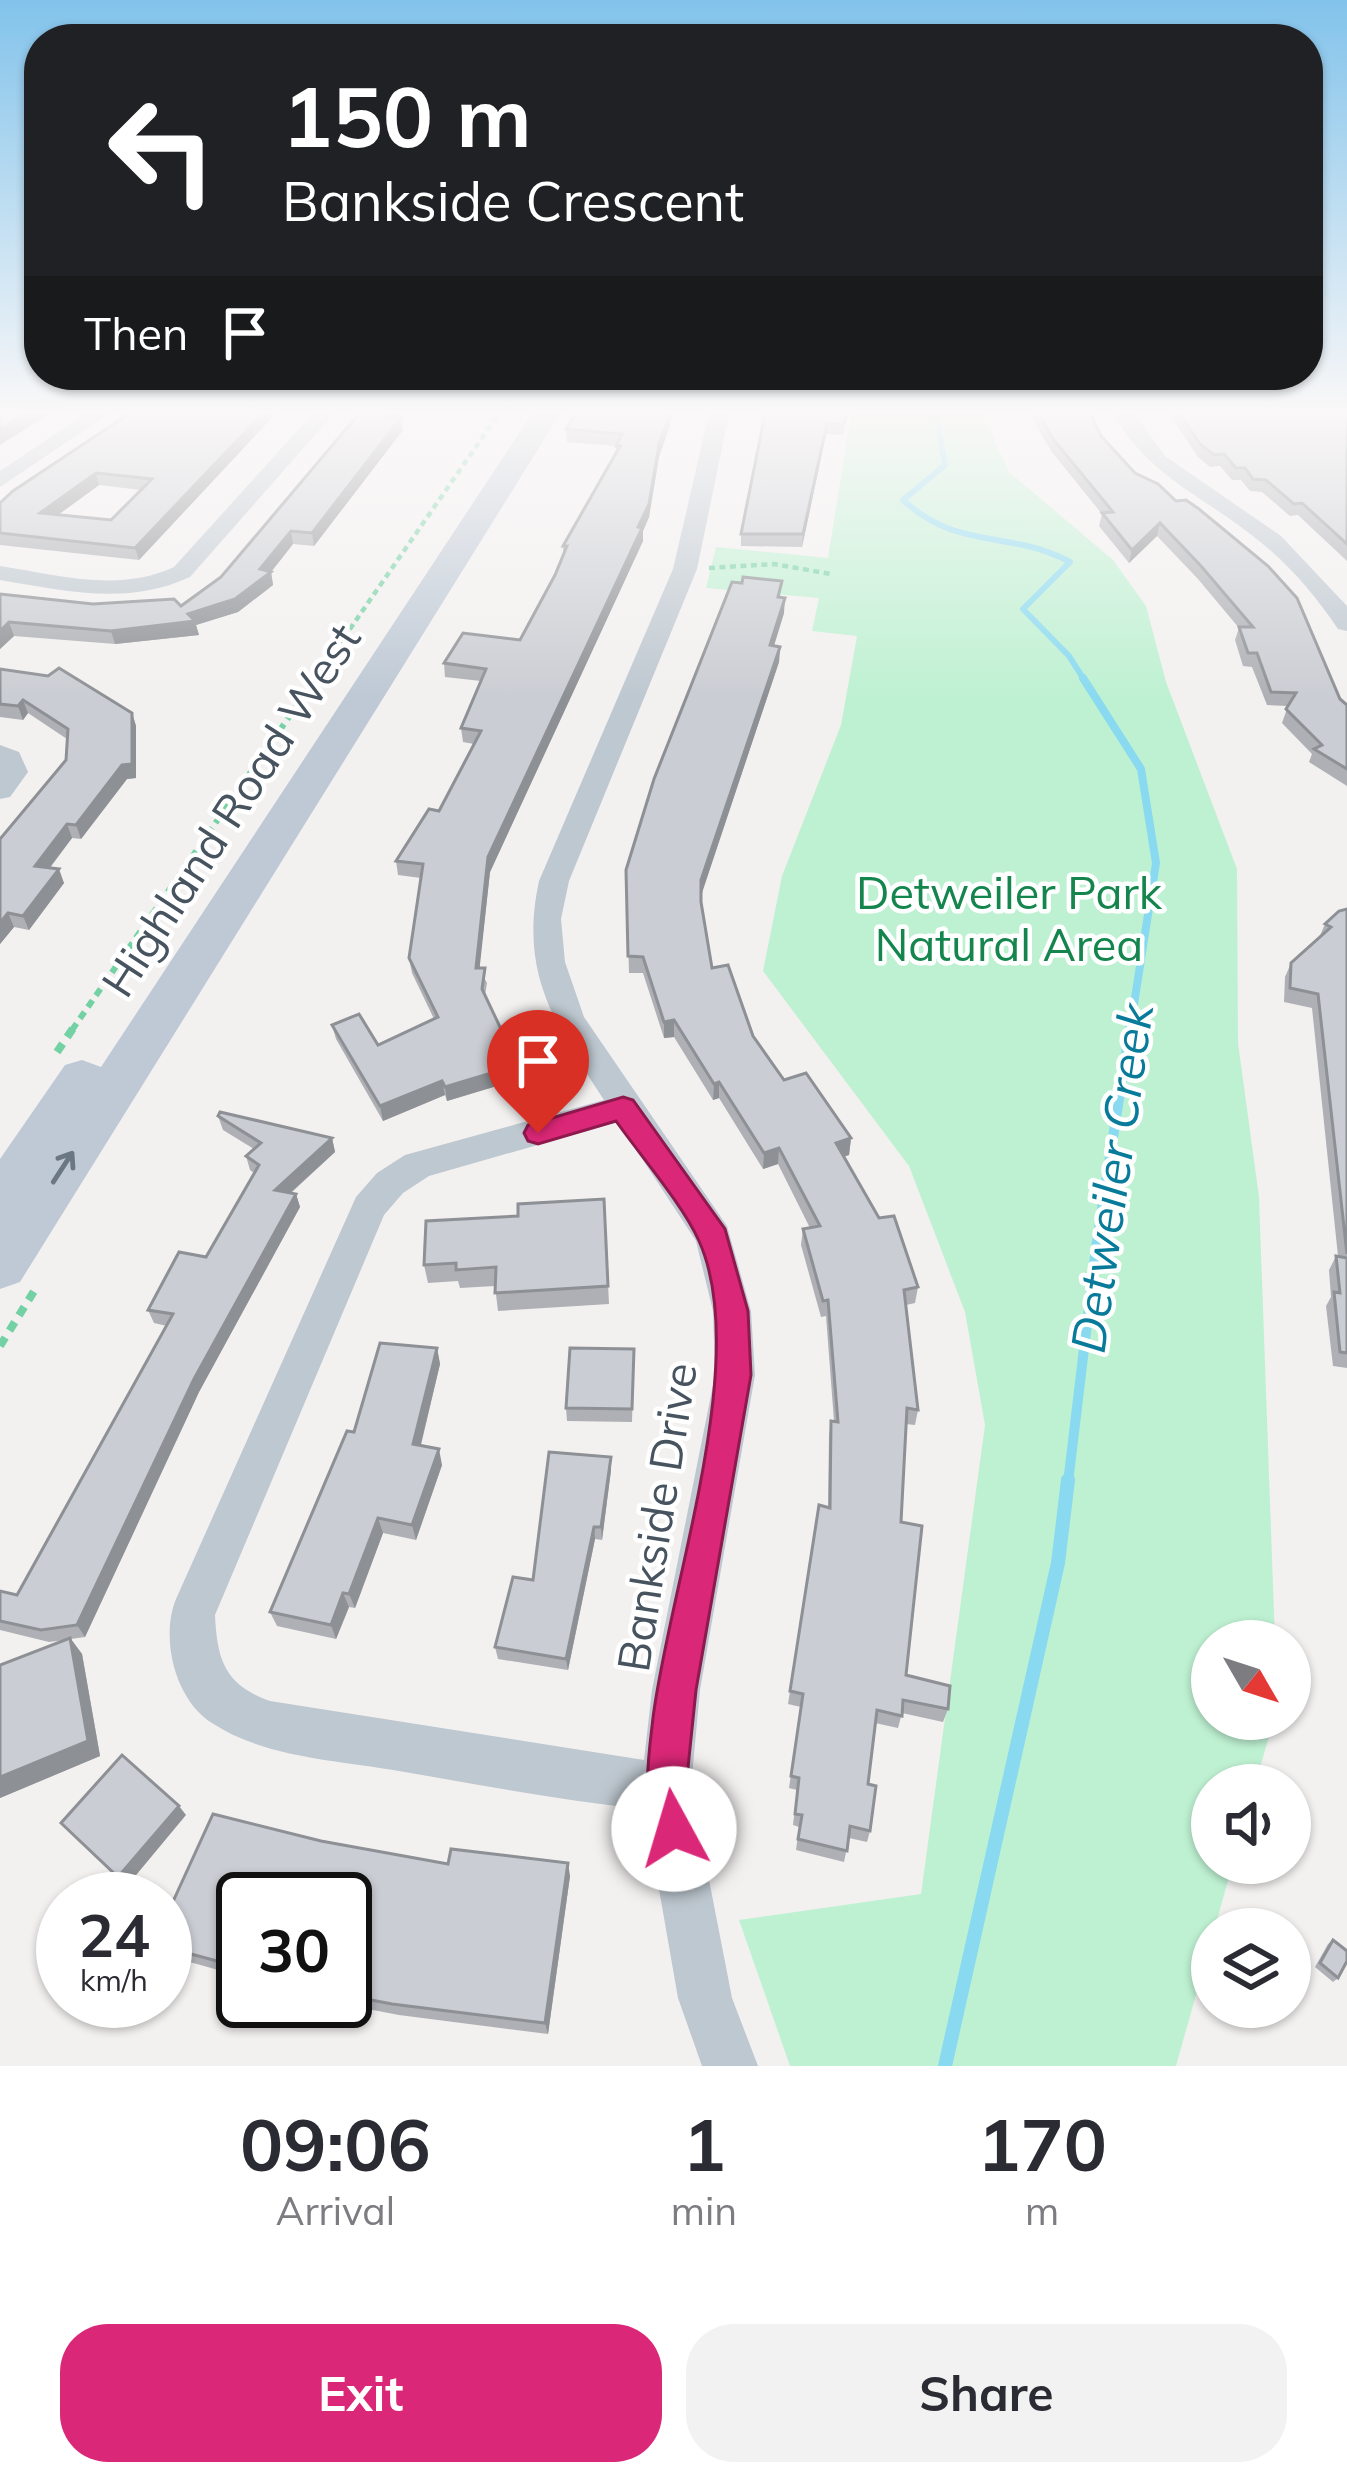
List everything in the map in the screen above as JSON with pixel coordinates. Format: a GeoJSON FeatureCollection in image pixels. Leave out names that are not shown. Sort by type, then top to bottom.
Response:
{"type":"FeatureCollection","features":[{"type":"Feature","properties":{"kind":"main road","name":"Highland Road West"},"geometry":{"type":"LineString","coordinates":[[0,1201],[462,505]]}},
{"type":"Feature","properties":{"kind":"main road","name":"Highland Road West"},"geometry":{"type":"LineString","coordinates":[[0,1266],[487,505]]}},
{"type":"Feature","properties":{"kind":"street"},"geometry":{"type":"LineString","coordinates":[[0,573],[130,589],[169,580],[182,572],[242,505]]}},
{"type":"Feature","properties":{"kind":"street","name":"Bankside Drive"},"geometry":{"type":"LineString","coordinates":[[699,505],[685,569],[554,881],[546,919],[549,962],[568,1020],[714,1238],[732,1311],[735,1375],[676,1690],[666,1787],[705,1998],[730,2066]]}},
{"type":"Feature","properties":{"kind":"street"},"geometry":{"type":"LineString","coordinates":[[1220,505],[1292,556],[1326,592],[1347,624]]}},
{"type":"Feature","properties":{"kind":"street"},"geometry":{"type":"LineString","coordinates":[[0,753],[9,758],[14,772],[0,791]]}},
{"type":"Feature","properties":{"kind":"street"},"geometry":{"type":"LineString","coordinates":[[623,1108],[418,1166],[390,1183],[369,1207],[192,1615],[192,1648],[208,1694],[223,1707],[271,1725],[587,1779],[666,1787]]}},
{"type":"Feature","properties":{"kind":"path"},"geometry":{"type":"LineString","coordinates":[[54,1056],[435,505]]}},
{"type":"Feature","properties":{"kind":"path"},"geometry":{"type":"LineString","coordinates":[[685,569],[774,564],[831,574]]}},
{"type":"Feature","properties":{"kind":"green space","name":"Detweiler Park Natural Area"},"geometry":{"type":"Polygon","coordinates":[[[836,505],[1048,505],[1113,560],[1146,606],[1166,682],[1237,869],[1238,1043],[1259,1197],[1274,1620],[1191,1620],[1191,1740],[1268,1740],[1261,1764],[1191,1764],[1191,1884],[1227,1884],[1220,1908],[1191,1908],[1191,2013],[1176,2066],[790,2066],[739,1920],[921,1894],[985,1425],[965,1312],[909,1166],[763,971],[782,876],[841,725],[857,636],[812,631],[819,598],[706,588],[716,547],[828,558],[836,505]]]}},
{"type":"Feature","properties":{"kind":"building"},"geometry":{"type":"Polygon","coordinates":[[[0,505],[51,505],[40,513],[111,520],[126,505],[175,505],[135,548],[0,533],[0,505]]]}},
{"type":"Feature","properties":{"kind":"building"},"geometry":{"type":"Polygon","coordinates":[[[282,505],[333,505],[312,533],[291,531],[260,569],[271,572],[235,599],[188,614],[195,621],[111,631],[9,622],[0,631],[0,594],[93,604],[174,599],[181,606],[221,577],[282,505]]]}},
{"type":"Feature","properties":{"kind":"building"},"geometry":{"type":"Polygon","coordinates":[[[586,505],[648,505],[638,527],[642,528],[488,857],[476,968],[485,968],[482,989],[518,1065],[445,1087],[442,1081],[380,1106],[332,1025],[359,1014],[378,1045],[438,1017],[409,958],[423,864],[396,861],[429,809],[439,811],[481,731],[461,728],[486,669],[444,663],[463,633],[520,640],[555,575],[567,546],[563,546],[586,505]]]}},
{"type":"Feature","properties":{"kind":"building"},"geometry":{"type":"Polygon","coordinates":[[[747,505],[809,505],[803,534],[741,534],[747,505]]]}},
{"type":"Feature","properties":{"kind":"building"},"geometry":{"type":"Polygon","coordinates":[[[1108,505],[1194,505],[1268,566],[1297,598],[1340,699],[1347,705],[1347,769],[1314,749],[1322,745],[1286,709],[1296,693],[1271,692],[1257,653],[1248,653],[1239,627],[1253,627],[1201,566],[1160,523],[1132,550],[1102,513],[1113,512],[1108,505]]]}},
{"type":"Feature","properties":{"kind":"building"},"geometry":{"type":"Polygon","coordinates":[[[1305,505],[1347,505],[1347,544],[1305,505]]]}},
{"type":"Feature","properties":{"kind":"building"},"geometry":{"type":"Polygon","coordinates":[[[743,577],[782,581],[778,597],[785,598],[770,645],[780,647],[701,880],[712,968],[728,965],[753,1036],[784,1080],[806,1073],[851,1138],[836,1143],[879,1218],[894,1216],[918,1287],[904,1290],[918,1410],[907,1408],[901,1522],[922,1526],[906,1675],[950,1686],[948,1709],[903,1700],[902,1716],[877,1710],[868,1784],[876,1786],[870,1831],[850,1826],[847,1851],[798,1839],[802,1815],[795,1814],[799,1778],[791,1776],[803,1694],[790,1691],[819,1505],[830,1508],[831,1421],[838,1422],[828,1300],[823,1301],[803,1229],[820,1226],[779,1148],[764,1153],[674,1020],[664,1022],[643,957],[628,956],[626,870],[654,779],[732,582],[742,583],[743,577]]]}},
{"type":"Feature","properties":{"kind":"building"},"geometry":{"type":"Polygon","coordinates":[[[59,668],[132,713],[132,764],[122,765],[76,825],[67,824],[35,866],[59,869],[23,916],[8,913],[0,923],[0,839],[66,760],[68,729],[23,700],[18,706],[0,704],[0,669],[48,676],[59,668]]]}},
{"type":"Feature","properties":{"kind":"building"},"geometry":{"type":"Polygon","coordinates":[[[1347,909],[1347,1254],[1318,994],[1290,988],[1291,963],[1331,927],[1325,924],[1347,909]]]}},
{"type":"Feature","properties":{"kind":"building"},"geometry":{"type":"Polygon","coordinates":[[[220,1112],[332,1138],[275,1190],[296,1194],[194,1379],[77,1625],[41,1630],[0,1621],[0,1591],[17,1595],[173,1314],[148,1310],[179,1252],[206,1257],[259,1165],[246,1156],[261,1143],[218,1116],[220,1112]]]}},
{"type":"Feature","properties":{"kind":"building"},"geometry":{"type":"Polygon","coordinates":[[[604,1199],[608,1286],[495,1293],[496,1267],[456,1270],[456,1263],[424,1265],[426,1221],[518,1216],[518,1204],[604,1199]]]}},
{"type":"Feature","properties":{"kind":"building"},"geometry":{"type":"Polygon","coordinates":[[[1336,1256],[1347,1258],[1347,1353],[1340,1352],[1336,1256]]]}},
{"type":"Feature","properties":{"kind":"building"},"geometry":{"type":"Polygon","coordinates":[[[380,1343],[437,1348],[413,1444],[439,1449],[412,1525],[378,1518],[349,1594],[343,1593],[331,1625],[270,1612],[347,1431],[354,1432],[380,1343]]]}},
{"type":"Feature","properties":{"kind":"building"},"geometry":{"type":"Polygon","coordinates":[[[570,1348],[634,1349],[632,1409],[566,1408],[570,1348]]]}},
{"type":"Feature","properties":{"kind":"building"},"geometry":{"type":"Polygon","coordinates":[[[549,1452],[611,1457],[601,1527],[594,1527],[566,1659],[495,1647],[513,1577],[533,1580],[549,1452]]]}},
{"type":"Feature","properties":{"kind":"building"},"geometry":{"type":"Polygon","coordinates":[[[70,1638],[88,1741],[0,1777],[0,1665],[70,1638]]]}},
{"type":"Feature","properties":{"kind":"building"},"geometry":{"type":"Polygon","coordinates":[[[122,1755],[179,1806],[122,1872],[113,1872],[61,1823],[122,1755]]]}},
{"type":"Feature","properties":{"kind":"building"},"geometry":{"type":"Polygon","coordinates":[[[213,1814],[321,1841],[448,1864],[451,1849],[568,1863],[545,2023],[372,2000],[372,1872],[216,1872],[216,1961],[192,1954],[192,1872],[186,1872],[213,1814]]]}},
{"type":"Feature","properties":{"kind":"building"},"geometry":{"type":"Polygon","coordinates":[[[1333,1940],[1347,1951],[1338,1978],[1320,1963],[1333,1940]]]}},
{"type":"Feature","properties":{"kind":"waterway","name":"Detweiler Creek"},"geometry":{"type":"LineString","coordinates":[[910,505],[944,527],[1070,562],[1023,609],[1069,656],[1085,681]]}},
{"type":"Feature","properties":{"kind":"waterway","name":"Detweiler Creek"},"geometry":{"type":"LineString","coordinates":[[1083,678],[1141,769],[1156,863],[1130,1030]]}},
{"type":"Feature","properties":{"kind":"waterway","name":"Detweiler Creek"},"geometry":{"type":"LineString","coordinates":[[1068,1483],[1096,1248],[1130,1027]]}},
{"type":"Feature","properties":{"kind":"waterway","name":"Detweiler Creek"},"geometry":{"type":"LineString","coordinates":[[945,2066],[1058,1563],[1068,1480]]}},
{"type":"Feature","properties":{"kind":"route"},"geometry":{"type":"LineString","coordinates":[[538,1133],[623,1108],[714,1238],[732,1311],[735,1375],[676,1690],[666,1787],[674,1829]]}}]}
